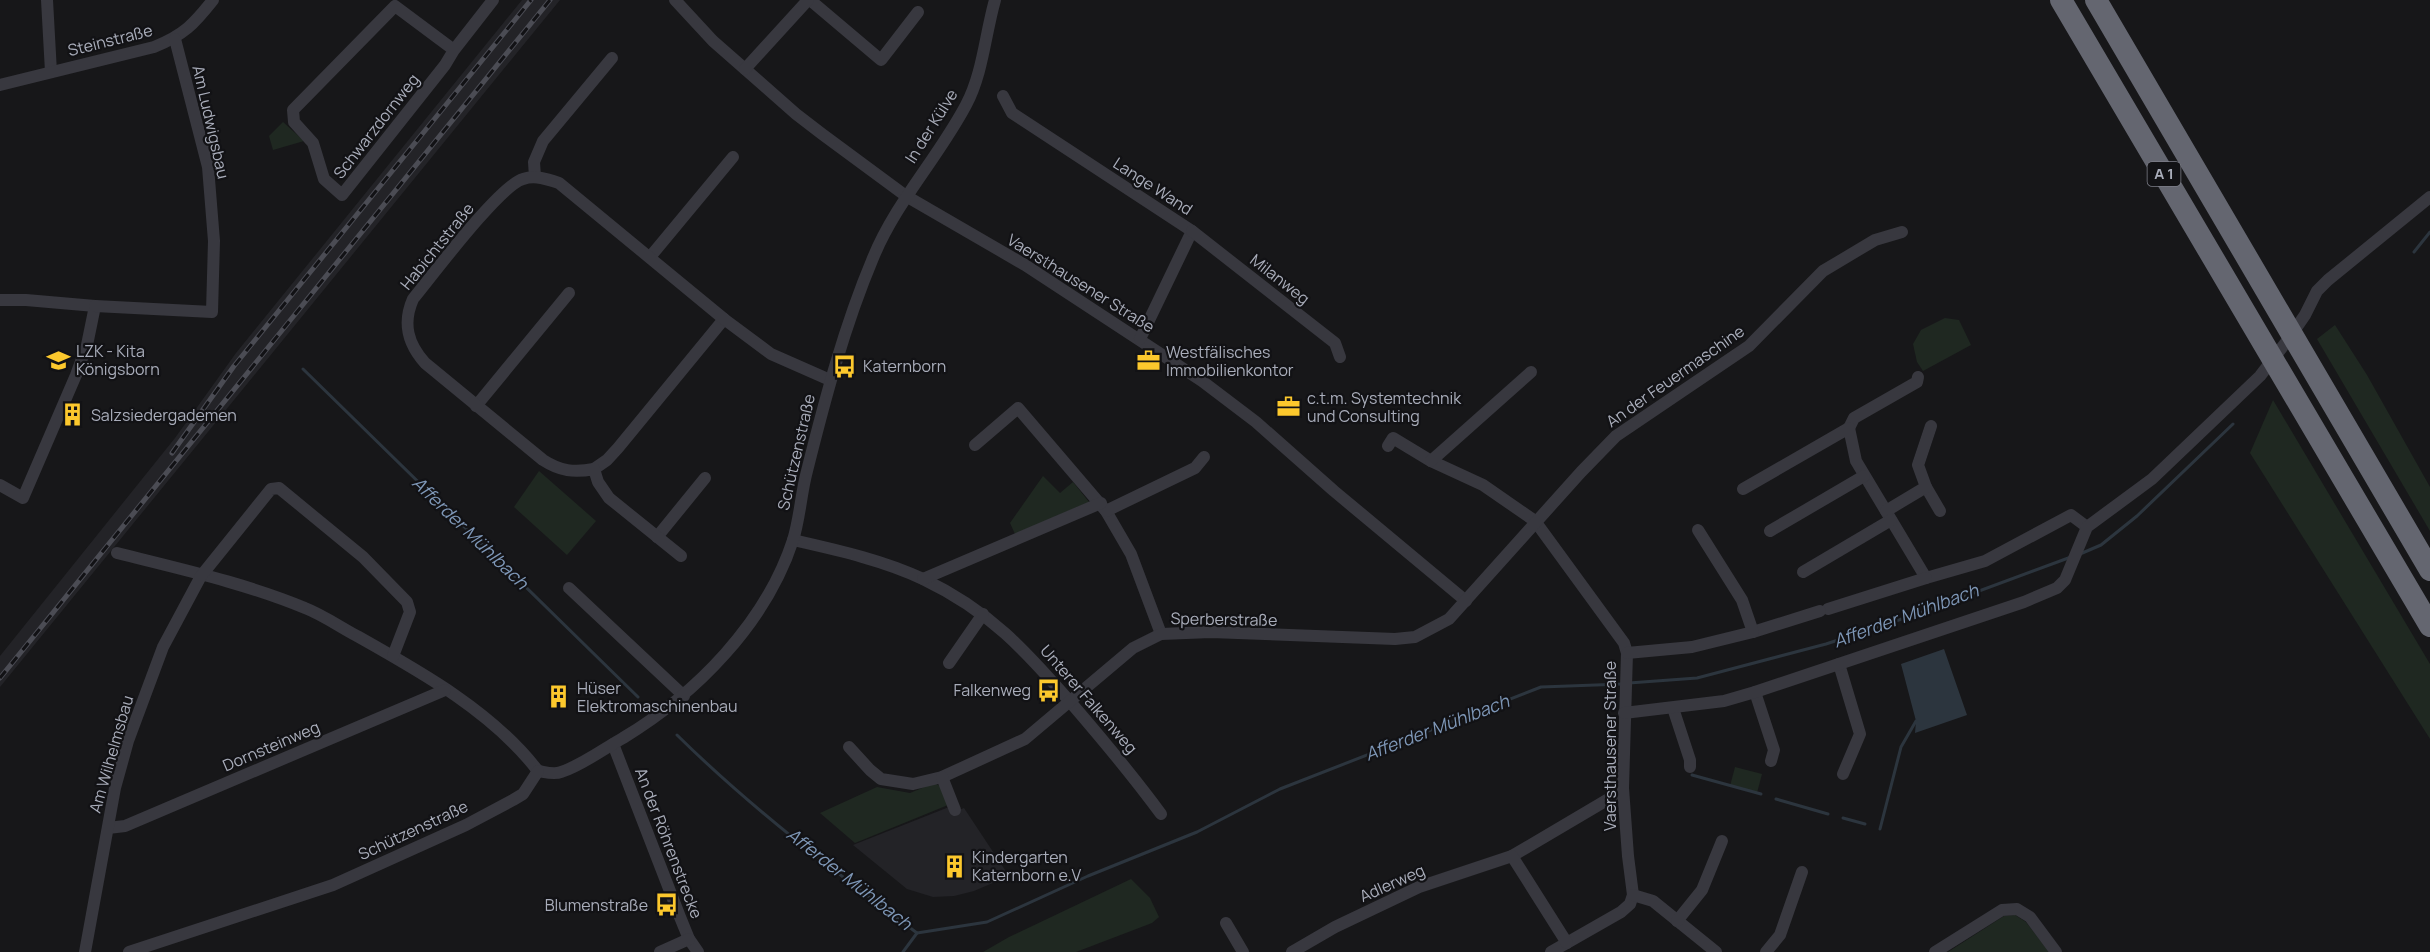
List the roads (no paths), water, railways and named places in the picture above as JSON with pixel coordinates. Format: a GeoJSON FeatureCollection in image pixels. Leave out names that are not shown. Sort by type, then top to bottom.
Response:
{"type":"FeatureCollection","features":[{"type":"Feature","properties":{"kind":"highway","name":"A 1"},"geometry":{"type":"LineString","coordinates":[[2061,0],[2430,626]]}},
{"type":"Feature","properties":{"kind":"highway","name":"A 1"},"geometry":{"type":"LineString","coordinates":[[2096,0],[2430,570]]}},
{"type":"Feature","properties":{"kind":"street"},"geometry":{"type":"LineString","coordinates":[[47,0],[51,72]]}},
{"type":"Feature","properties":{"kind":"street","name":"Steinstraße"},"geometry":{"type":"LineString","coordinates":[[0,85],[154,47],[175,39],[184,33],[213,0]]}},
{"type":"Feature","properties":{"kind":"street","name":"Schwarzdornweg"},"geometry":{"type":"LineString","coordinates":[[454,50],[397,3],[293,110],[294,122],[314,143],[324,179],[342,195],[446,65],[454,50],[493,0]]}},
{"type":"Feature","properties":{"kind":"street","name":"Vaersthausener Straße"},"geometry":{"type":"LineString","coordinates":[[675,0],[694,23],[796,114],[906,196],[1025,266],[1140,339],[1245,412],[1334,491],[1466,601]]}},
{"type":"Feature","properties":{"kind":"street"},"geometry":{"type":"LineString","coordinates":[[745,69],[809,0],[881,60],[918,12]]}},
{"type":"Feature","properties":{"kind":"street","name":"In der Külve"},"geometry":{"type":"LineString","coordinates":[[906,196],[953,128],[967,103],[979,74],[995,0]]}},
{"type":"Feature","properties":{"kind":"street","name":"Am Ludwigsbau"},"geometry":{"type":"LineString","coordinates":[[95,306],[212,312],[214,241],[208,167],[175,39]]}},
{"type":"Feature","properties":{"kind":"street"},"geometry":{"type":"LineString","coordinates":[[612,58],[543,141],[534,162],[535,177],[550,180],[567,188],[724,319],[771,354],[830,380]]}},
{"type":"Feature","properties":{"kind":"street","name":"Lange Wand"},"geometry":{"type":"LineString","coordinates":[[1003,96],[1012,113],[1192,231],[1140,339]]}},
{"type":"Feature","properties":{"kind":"street"},"geometry":{"type":"LineString","coordinates":[[650,257],[733,158]]}},
{"type":"Feature","properties":{"kind":"street","name":"Habichtstraße"},"geometry":{"type":"LineString","coordinates":[[535,177],[523,179],[505,190],[413,300],[408,310],[408,335],[418,355],[552,466],[572,472],[594,469]]}},
{"type":"Feature","properties":{"kind":"street","name":"Schützenstraße"},"geometry":{"type":"LineString","coordinates":[[129,952],[333,885],[466,825],[522,794],[538,771],[560,773],[648,723],[684,696],[720,659],[754,616],[777,577],[793,540],[801,494],[830,380],[873,258],[906,196]]}},
{"type":"Feature","properties":{"kind":"street"},"geometry":{"type":"LineString","coordinates":[[1624,713],[1724,701],[2024,602],[2057,588],[2069,570],[2087,527],[2152,479],[2260,376],[2305,315],[2317,291],[2430,197]]}},
{"type":"Feature","properties":{"kind":"street","name":"Milanweg"},"geometry":{"type":"LineString","coordinates":[[1192,231],[1335,343],[1341,357]]}},
{"type":"Feature","properties":{"kind":"street","name":"An der Feuermaschine"},"geometry":{"type":"LineString","coordinates":[[1466,601],[1535,521],[1616,436],[1749,346],[1823,271],[1875,240],[1902,232]]}},
{"type":"Feature","properties":{"kind":"street"},"geometry":{"type":"LineString","coordinates":[[476,405],[569,293]]}},
{"type":"Feature","properties":{"kind":"street"},"geometry":{"type":"LineString","coordinates":[[0,300],[95,306],[87,345],[76,375],[23,498],[0,485]]}},
{"type":"Feature","properties":{"kind":"street"},"geometry":{"type":"LineString","coordinates":[[681,556],[609,498],[598,482],[594,469],[618,448],[724,319]]}},
{"type":"Feature","properties":{"kind":"street"},"geometry":{"type":"LineString","coordinates":[[1431,461],[1531,372]]}},
{"type":"Feature","properties":{"kind":"street"},"geometry":{"type":"LineString","coordinates":[[1743,489],[1849,428],[1854,418],[1917,382],[1918,377]]}},
{"type":"Feature","properties":{"kind":"street"},"geometry":{"type":"LineString","coordinates":[[975,445],[1017,408],[1103,507],[1131,554],[1161,634]]}},
{"type":"Feature","properties":{"kind":"street"},"geometry":{"type":"LineString","coordinates":[[1931,426],[1918,465],[1926,488],[1940,511]]}},
{"type":"Feature","properties":{"kind":"street"},"geometry":{"type":"LineString","coordinates":[[1849,428],[1856,461],[1926,578]]}},
{"type":"Feature","properties":{"kind":"street"},"geometry":{"type":"LineString","coordinates":[[1388,446],[1393,438],[1431,461],[1484,485],[1535,521],[1617,632],[1627,653],[1692,647],[1753,632],[1985,561],[2071,515],[2087,527]]}},
{"type":"Feature","properties":{"kind":"street"},"geometry":{"type":"LineString","coordinates":[[923,579],[1195,468],[1204,457]]}},
{"type":"Feature","properties":{"kind":"street"},"geometry":{"type":"LineString","coordinates":[[1770,531],[1864,476]]}},
{"type":"Feature","properties":{"kind":"street"},"geometry":{"type":"LineString","coordinates":[[657,537],[705,478]]}},
{"type":"Feature","properties":{"kind":"street","name":"Am Wilhelmsbau"},"geometry":{"type":"LineString","coordinates":[[84,952],[126,750],[163,647],[201,576],[271,489],[279,488],[363,557],[407,602],[410,612],[393,656]]}},
{"type":"Feature","properties":{"kind":"street"},"geometry":{"type":"LineString","coordinates":[[1803,572],[1926,488]]}},
{"type":"Feature","properties":{"kind":"street"},"geometry":{"type":"LineString","coordinates":[[1698,530],[1742,600],[1753,632]]}},
{"type":"Feature","properties":{"kind":"street","name":"Unterer Falkenweg"},"geometry":{"type":"LineString","coordinates":[[793,540],[870,559],[923,579],[983,614],[1026,651],[1123,762],[1161,814]]}},
{"type":"Feature","properties":{"kind":"street"},"geometry":{"type":"LineString","coordinates":[[117,553],[224,580],[306,608],[393,656],[445,690],[504,734],[524,753],[538,771]]}},
{"type":"Feature","properties":{"kind":"street"},"geometry":{"type":"LineString","coordinates":[[569,588],[684,696]]}},
{"type":"Feature","properties":{"kind":"street","name":"Sperberstraße"},"geometry":{"type":"LineString","coordinates":[[849,747],[881,779],[913,784],[942,777],[1025,739],[1133,648],[1161,634],[1211,632],[1260,636],[1395,639],[1415,637],[1449,619],[1466,601]]}},
{"type":"Feature","properties":{"kind":"street"},"geometry":{"type":"LineString","coordinates":[[949,663],[983,614]]}},
{"type":"Feature","properties":{"kind":"street","name":"Vaersthausener Straße"},"geometry":{"type":"LineString","coordinates":[[1627,653],[1623,788],[1628,856],[1634,895]]}},
{"type":"Feature","properties":{"kind":"street"},"geometry":{"type":"LineString","coordinates":[[1839,664],[1860,734],[1843,774]]}},
{"type":"Feature","properties":{"kind":"street","name":"Dornsteinweg"},"geometry":{"type":"LineString","coordinates":[[108,828],[125,826],[445,690]]}},
{"type":"Feature","properties":{"kind":"street"},"geometry":{"type":"LineString","coordinates":[[1755,692],[1774,750],[1771,761]]}},
{"type":"Feature","properties":{"kind":"street"},"geometry":{"type":"LineString","coordinates":[[1673,708],[1690,760],[1690,767]]}},
{"type":"Feature","properties":{"kind":"street","name":"An der Röhrenstrecke"},"geometry":{"type":"LineString","coordinates":[[613,744],[689,939],[698,952]]}},
{"type":"Feature","properties":{"kind":"street"},"geometry":{"type":"LineString","coordinates":[[942,777],[955,810]]}},
{"type":"Feature","properties":{"kind":"street","name":"Adlerweg"},"geometry":{"type":"LineString","coordinates":[[1292,952],[1335,927],[1419,887],[1512,856],[1612,797]]}},
{"type":"Feature","properties":{"kind":"street"},"geometry":{"type":"LineString","coordinates":[[1677,921],[1702,890],[1722,841]]}},
{"type":"Feature","properties":{"kind":"street"},"geometry":{"type":"LineString","coordinates":[[1512,856],[1567,943]]}},
{"type":"Feature","properties":{"kind":"street"},"geometry":{"type":"LineString","coordinates":[[1766,952],[1780,935],[1802,872]]}},
{"type":"Feature","properties":{"kind":"street"},"geometry":{"type":"LineString","coordinates":[[1551,952],[1621,912],[1630,904],[1634,895],[1653,901],[1716,952]]}},
{"type":"Feature","properties":{"kind":"street"},"geometry":{"type":"LineString","coordinates":[[1935,952],[2002,910],[2017,909],[2030,917],[2056,952]]}},
{"type":"Feature","properties":{"kind":"street"},"geometry":{"type":"LineString","coordinates":[[1226,923],[1243,952]]}},
{"type":"Feature","properties":{"kind":"street"},"geometry":{"type":"LineString","coordinates":[[660,952],[689,939]]}},
{"type":"Feature","properties":{"kind":"waterway","name":"Afferder Mühlbach"},"geometry":{"type":"LineString","coordinates":[[2414,252],[2430,232]]}},
{"type":"Feature","properties":{"kind":"waterway","name":"Afferder Mühlbach"},"geometry":{"type":"LineString","coordinates":[[303,369],[638,697]]}},
{"type":"Feature","properties":{"kind":"waterway","name":"Afferder Mühlbach"},"geometry":{"type":"LineString","coordinates":[[2080,554],[2101,545],[2137,516],[2233,424]]}},
{"type":"Feature","properties":{"kind":"waterway","name":"Afferder Mühlbach"},"geometry":{"type":"LineString","coordinates":[[1629,683],[1697,678],[1826,644],[1917,614],[2071,557]]}},
{"type":"Feature","properties":{"kind":"waterway","name":"Afferder Mühlbach"},"geometry":{"type":"LineString","coordinates":[[677,735],[764,813],[917,933],[987,922],[1088,876],[1197,832],[1280,789],[1541,687],[1623,684]]}},
{"type":"Feature","properties":{"kind":"waterway"},"geometry":{"type":"LineString","coordinates":[[1880,829],[1901,747],[1916,721]]}},
{"type":"Feature","properties":{"kind":"waterway"},"geometry":{"type":"LineString","coordinates":[[1692,775],[1761,794]]}},
{"type":"Feature","properties":{"kind":"waterway"},"geometry":{"type":"LineString","coordinates":[[1776,799],[1828,814]]}},
{"type":"Feature","properties":{"kind":"waterway"},"geometry":{"type":"LineString","coordinates":[[1843,818],[1865,824]]}},
{"type":"Feature","properties":{"kind":"waterway"},"geometry":{"type":"LineString","coordinates":[[903,952],[917,933]]}},
{"type":"Feature","properties":{"kind":"railway"},"geometry":{"type":"LineString","coordinates":[[172,453],[234,366],[531,0]]}},
{"type":"Feature","properties":{"kind":"railway"},"geometry":{"type":"LineString","coordinates":[[0,678],[550,0]]}},
{"type":"Feature","properties":{"kind":"place","name":"LZK - Kita Königsborn"},"geometry":{"type":"Point","coordinates":[58,360]}},
{"type":"Feature","properties":{"kind":"place","name":"Westfälisches Immobilienkontor"},"geometry":{"type":"Point","coordinates":[1148,361]}},
{"type":"Feature","properties":{"kind":"place","name":"Katernborn"},"geometry":{"type":"Point","coordinates":[845,366]}},
{"type":"Feature","properties":{"kind":"place","name":"c.t.m. Systemtechnik und Consulting"},"geometry":{"type":"Point","coordinates":[1289,407]}},
{"type":"Feature","properties":{"kind":"place","name":"Salzsiedergademen"},"geometry":{"type":"Point","coordinates":[73,415]}},
{"type":"Feature","properties":{"kind":"place","name":"Falkenweg"},"geometry":{"type":"Point","coordinates":[1049,690]}},
{"type":"Feature","properties":{"kind":"place","name":"Hüser Elektromaschinenbau"},"geometry":{"type":"Point","coordinates":[559,697]}},
{"type":"Feature","properties":{"kind":"place","name":"Kindergarten Katernborn e.V"},"geometry":{"type":"Point","coordinates":[954,866]}},
{"type":"Feature","properties":{"kind":"place","name":"Blumenstraße"},"geometry":{"type":"Point","coordinates":[666,905]}}]}
